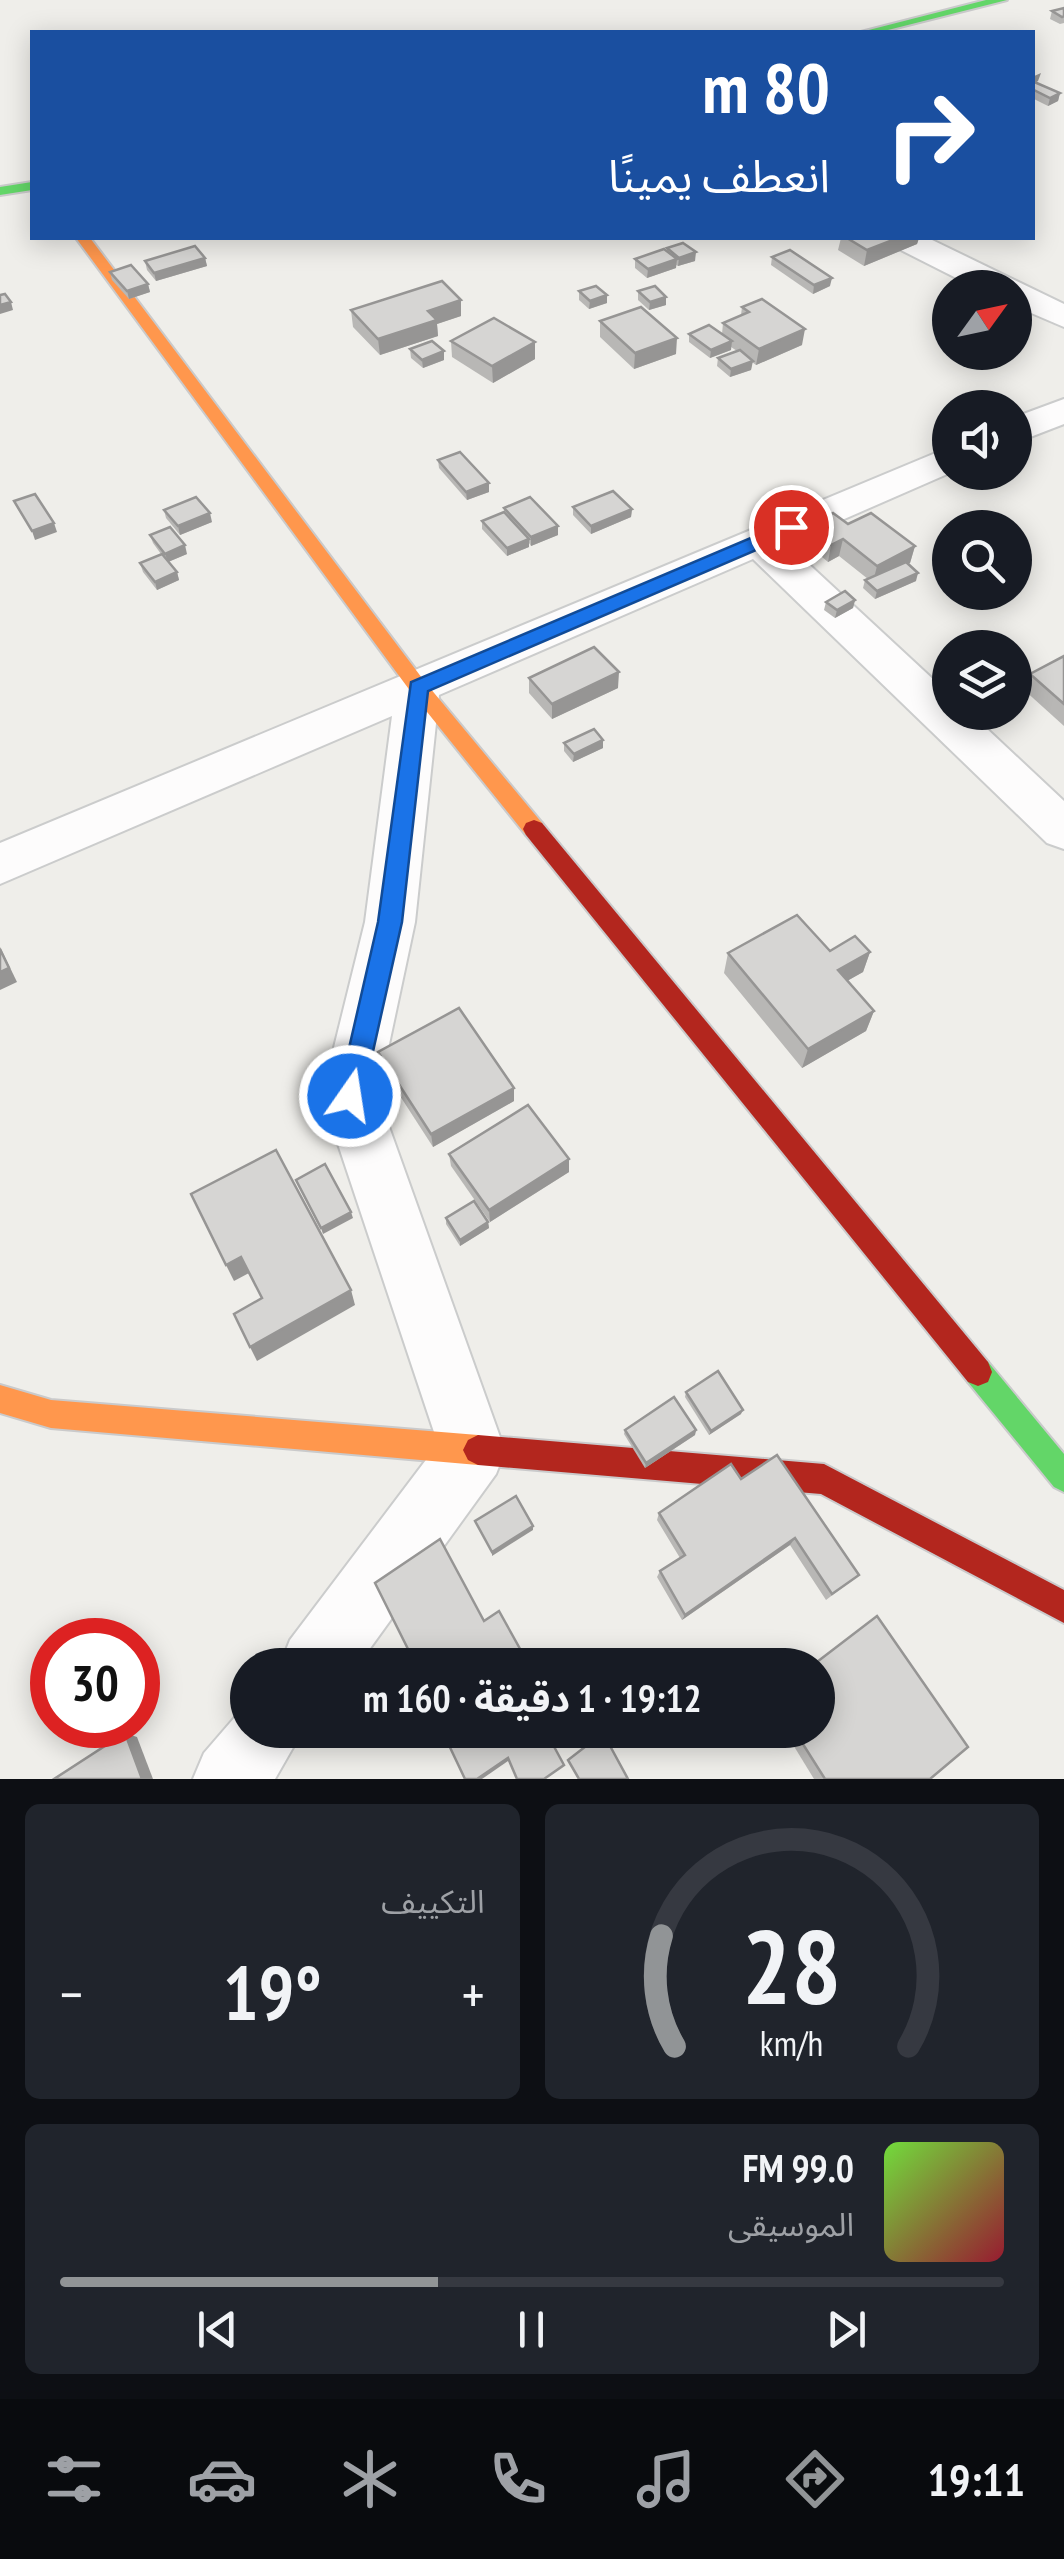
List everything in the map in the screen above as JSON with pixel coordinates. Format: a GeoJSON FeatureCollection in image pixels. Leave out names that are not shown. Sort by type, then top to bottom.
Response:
{"type":"FeatureCollection","features":[{"type":"Feature","properties":{"kind":"street"},"geometry":{"type":"LineString","coordinates":[[875,30],[1000,0]]}},
{"type":"Feature","properties":{"kind":"street"},"geometry":{"type":"LineString","coordinates":[[0,191],[30,186]]}},
{"type":"Feature","properties":{"kind":"street"},"geometry":{"type":"LineString","coordinates":[[83,240],[418,687],[1064,1477]]}},
{"type":"Feature","properties":{"kind":"street"},"geometry":{"type":"LineString","coordinates":[[907,240],[968,270]]}},
{"type":"Feature","properties":{"kind":"street"},"geometry":{"type":"LineString","coordinates":[[1032,301],[1064,317]]}},
{"type":"Feature","properties":{"kind":"street"},"geometry":{"type":"LineString","coordinates":[[1032,424],[1064,410]]}},
{"type":"Feature","properties":{"kind":"street"},"geometry":{"type":"LineString","coordinates":[[0,864],[932,467]]}},
{"type":"Feature","properties":{"kind":"street"},"geometry":{"type":"LineString","coordinates":[[759,541],[1064,830]]}},
{"type":"Feature","properties":{"kind":"street"},"geometry":{"type":"LineString","coordinates":[[418,687],[390,922],[350,1096],[474,1452]]}},
{"type":"Feature","properties":{"kind":"street"},"geometry":{"type":"LineString","coordinates":[[0,1399],[51,1414],[824,1479],[1064,1607]]}},
{"type":"Feature","properties":{"kind":"street"},"geometry":{"type":"LineString","coordinates":[[328,1648],[474,1452]]}},
{"type":"Feature","properties":{"kind":"street"},"geometry":{"type":"LineString","coordinates":[[230,1779],[253,1748]]}},
{"type":"Feature","properties":{"kind":"building"},"geometry":{"type":"Polygon","coordinates":[[[1035,82],[1060,93],[1050,98],[1035,90],[1035,82]]]}},
{"type":"Feature","properties":{"kind":"building"},"geometry":{"type":"Polygon","coordinates":[[[850,240],[893,240],[867,250],[850,240]]]}},
{"type":"Feature","properties":{"kind":"building"},"geometry":{"type":"Polygon","coordinates":[[[683,243],[696,252],[679,258],[667,248],[683,243]]]}},
{"type":"Feature","properties":{"kind":"building"},"geometry":{"type":"Polygon","coordinates":[[[195,246],[205,258],[154,273],[145,261],[195,246]]]}},
{"type":"Feature","properties":{"kind":"building"},"geometry":{"type":"Polygon","coordinates":[[[664,249],[677,259],[648,269],[635,259],[664,249]]]}},
{"type":"Feature","properties":{"kind":"building"},"geometry":{"type":"Polygon","coordinates":[[[790,250],[832,278],[814,285],[772,257],[790,250]]]}},
{"type":"Feature","properties":{"kind":"building"},"geometry":{"type":"Polygon","coordinates":[[[131,265],[148,284],[127,291],[110,272],[131,265]]]}},
{"type":"Feature","properties":{"kind":"building"},"geometry":{"type":"Polygon","coordinates":[[[442,281],[461,300],[428,311],[437,320],[378,339],[351,310],[442,281]]]}},
{"type":"Feature","properties":{"kind":"building"},"geometry":{"type":"Polygon","coordinates":[[[596,286],[607,295],[590,301],[579,291],[596,286]]]}},
{"type":"Feature","properties":{"kind":"building"},"geometry":{"type":"Polygon","coordinates":[[[655,286],[666,297],[650,302],[638,291],[655,286]]]}},
{"type":"Feature","properties":{"kind":"building"},"geometry":{"type":"Polygon","coordinates":[[[5,294],[11,302],[0,305],[0,295],[5,294]]]}},
{"type":"Feature","properties":{"kind":"building"},"geometry":{"type":"Polygon","coordinates":[[[762,299],[805,329],[759,349],[723,323],[749,312],[742,307],[762,299]]]}},
{"type":"Feature","properties":{"kind":"building"},"geometry":{"type":"Polygon","coordinates":[[[641,307],[677,338],[635,353],[600,321],[641,307]]]}},
{"type":"Feature","properties":{"kind":"building"},"geometry":{"type":"Polygon","coordinates":[[[494,318],[535,342],[492,366],[451,341],[494,318]]]}},
{"type":"Feature","properties":{"kind":"building"},"geometry":{"type":"Polygon","coordinates":[[[709,325],[732,341],[711,350],[689,334],[709,325]]]}},
{"type":"Feature","properties":{"kind":"building"},"geometry":{"type":"Polygon","coordinates":[[[432,341],[444,351],[422,360],[410,349],[432,341]]]}},
{"type":"Feature","properties":{"kind":"building"},"geometry":{"type":"Polygon","coordinates":[[[740,350],[753,361],[731,369],[718,358],[740,350]]]}},
{"type":"Feature","properties":{"kind":"building"},"geometry":{"type":"Polygon","coordinates":[[[460,452],[489,483],[466,492],[438,460],[460,452]]]}},
{"type":"Feature","properties":{"kind":"building"},"geometry":{"type":"Polygon","coordinates":[[[613,491],[632,509],[591,526],[573,507],[613,491]]]}},
{"type":"Feature","properties":{"kind":"building"},"geometry":{"type":"Polygon","coordinates":[[[35,494],[54,523],[32,531],[14,501],[35,494]]]}},
{"type":"Feature","properties":{"kind":"building"},"geometry":{"type":"Polygon","coordinates":[[[196,497],[210,513],[178,526],[164,510],[196,497]]]}},
{"type":"Feature","properties":{"kind":"building"},"geometry":{"type":"Polygon","coordinates":[[[530,497],[558,526],[531,537],[504,508],[530,497]]]}},
{"type":"Feature","properties":{"kind":"building"},"geometry":{"type":"Polygon","coordinates":[[[504,512],[529,539],[507,548],[482,521],[504,512]]]}},
{"type":"Feature","properties":{"kind":"building"},"geometry":{"type":"Polygon","coordinates":[[[833,513],[848,524],[871,513],[915,546],[877,566],[843,539],[831,545],[807,526],[833,513]]]}},
{"type":"Feature","properties":{"kind":"building"},"geometry":{"type":"Polygon","coordinates":[[[170,527],[185,545],[165,554],[150,535],[170,527]]]}},
{"type":"Feature","properties":{"kind":"building"},"geometry":{"type":"Polygon","coordinates":[[[162,554],[177,572],[155,582],[140,563],[162,554]]]}},
{"type":"Feature","properties":{"kind":"building"},"geometry":{"type":"Polygon","coordinates":[[[906,562],[918,573],[877,591],[865,580],[906,562]]]}},
{"type":"Feature","properties":{"kind":"building"},"geometry":{"type":"Polygon","coordinates":[[[845,591],[855,600],[837,610],[826,602],[845,591]]]}},
{"type":"Feature","properties":{"kind":"building"},"geometry":{"type":"Polygon","coordinates":[[[594,647],[619,672],[552,704],[529,678],[594,647]]]}},
{"type":"Feature","properties":{"kind":"building"},"geometry":{"type":"Polygon","coordinates":[[[1064,656],[1064,704],[1032,676],[1064,656]]]}},
{"type":"Feature","properties":{"kind":"building"},"geometry":{"type":"Polygon","coordinates":[[[594,729],[603,740],[574,754],[564,743],[594,729]]]}},
{"type":"Feature","properties":{"kind":"building"},"geometry":{"type":"Polygon","coordinates":[[[797,915],[830,951],[855,936],[870,952],[838,970],[874,1011],[808,1049],[728,953],[797,915]]]}},
{"type":"Feature","properties":{"kind":"building"},"geometry":{"type":"Polygon","coordinates":[[[0,949],[9,968],[0,972],[0,949]]]}},
{"type":"Feature","properties":{"kind":"building"},"geometry":{"type":"Polygon","coordinates":[[[459,1008],[514,1088],[431,1134],[378,1052],[459,1008]]]}},
{"type":"Feature","properties":{"kind":"building"},"geometry":{"type":"Polygon","coordinates":[[[528,1105],[569,1159],[489,1210],[449,1154],[528,1105]]]}},
{"type":"Feature","properties":{"kind":"building"},"geometry":{"type":"Polygon","coordinates":[[[276,1150],[351,1290],[250,1347],[234,1314],[262,1298],[241,1257],[226,1265],[191,1194],[276,1150]]]}},
{"type":"Feature","properties":{"kind":"building"},"geometry":{"type":"Polygon","coordinates":[[[325,1164],[351,1212],[321,1228],[296,1180],[325,1164]]]}},
{"type":"Feature","properties":{"kind":"building"},"geometry":{"type":"Polygon","coordinates":[[[474,1201],[488,1222],[460,1240],[446,1218],[474,1201]]]}},
{"type":"Feature","properties":{"kind":"building"},"geometry":{"type":"Polygon","coordinates":[[[718,1371],[743,1410],[711,1431],[686,1392],[718,1371]]]}},
{"type":"Feature","properties":{"kind":"building"},"geometry":{"type":"Polygon","coordinates":[[[674,1397],[696,1430],[646,1463],[625,1430],[674,1397]]]}},
{"type":"Feature","properties":{"kind":"building"},"geometry":{"type":"Polygon","coordinates":[[[777,1455],[859,1575],[832,1594],[795,1538],[685,1615],[660,1571],[685,1555],[659,1513],[731,1464],[741,1479],[777,1455]]]}},
{"type":"Feature","properties":{"kind":"building"},"geometry":{"type":"Polygon","coordinates":[[[516,1496],[533,1526],[492,1552],[475,1521],[516,1496]]]}},
{"type":"Feature","properties":{"kind":"building"},"geometry":{"type":"Polygon","coordinates":[[[440,1539],[484,1621],[499,1611],[520,1648],[408,1648],[375,1583],[440,1539]]]}},
{"type":"Feature","properties":{"kind":"building"},"geometry":{"type":"Polygon","coordinates":[[[877,1616],[968,1747],[930,1779],[825,1779],[805,1748],[835,1748],[835,1648],[877,1616]]]}},
{"type":"Feature","properties":{"kind":"building"},"geometry":{"type":"Polygon","coordinates":[[[102,1748],[131,1748],[142,1779],[54,1779],[102,1748]]]}},
{"type":"Feature","properties":{"kind":"building"},"geometry":{"type":"Polygon","coordinates":[[[450,1748],[555,1748],[564,1765],[544,1779],[517,1779],[508,1758],[477,1779],[465,1779],[450,1748]]]}},
{"type":"Feature","properties":{"kind":"building"},"geometry":{"type":"Polygon","coordinates":[[[584,1748],[611,1748],[628,1779],[579,1779],[568,1760],[584,1748]]]}},
{"type":"Feature","properties":{"kind":"traffic: fast"},"geometry":{"type":"LineString","coordinates":[[875,30],[1001,0]]}},
{"type":"Feature","properties":{"kind":"traffic: fast"},"geometry":{"type":"LineString","coordinates":[[0,191],[30,186]]}},
{"type":"Feature","properties":{"kind":"traffic: fast"},"geometry":{"type":"LineString","coordinates":[[978,1372],[1064,1477]]}},
{"type":"Feature","properties":{"kind":"traffic: slow"},"geometry":{"type":"LineString","coordinates":[[84,240],[418,687],[534,829]]}},
{"type":"Feature","properties":{"kind":"traffic: slow"},"geometry":{"type":"LineString","coordinates":[[0,1399],[51,1414],[478,1450]]}},
{"type":"Feature","properties":{"kind":"traffic: jam"},"geometry":{"type":"LineString","coordinates":[[534,829],[978,1372]]}},
{"type":"Feature","properties":{"kind":"traffic: jam"},"geometry":{"type":"LineString","coordinates":[[478,1450],[824,1479],[1064,1607]]}},
{"type":"Feature","properties":{"kind":"route"},"geometry":{"type":"LineString","coordinates":[[350,1096],[390,922],[418,687],[791,527]]}}]}
